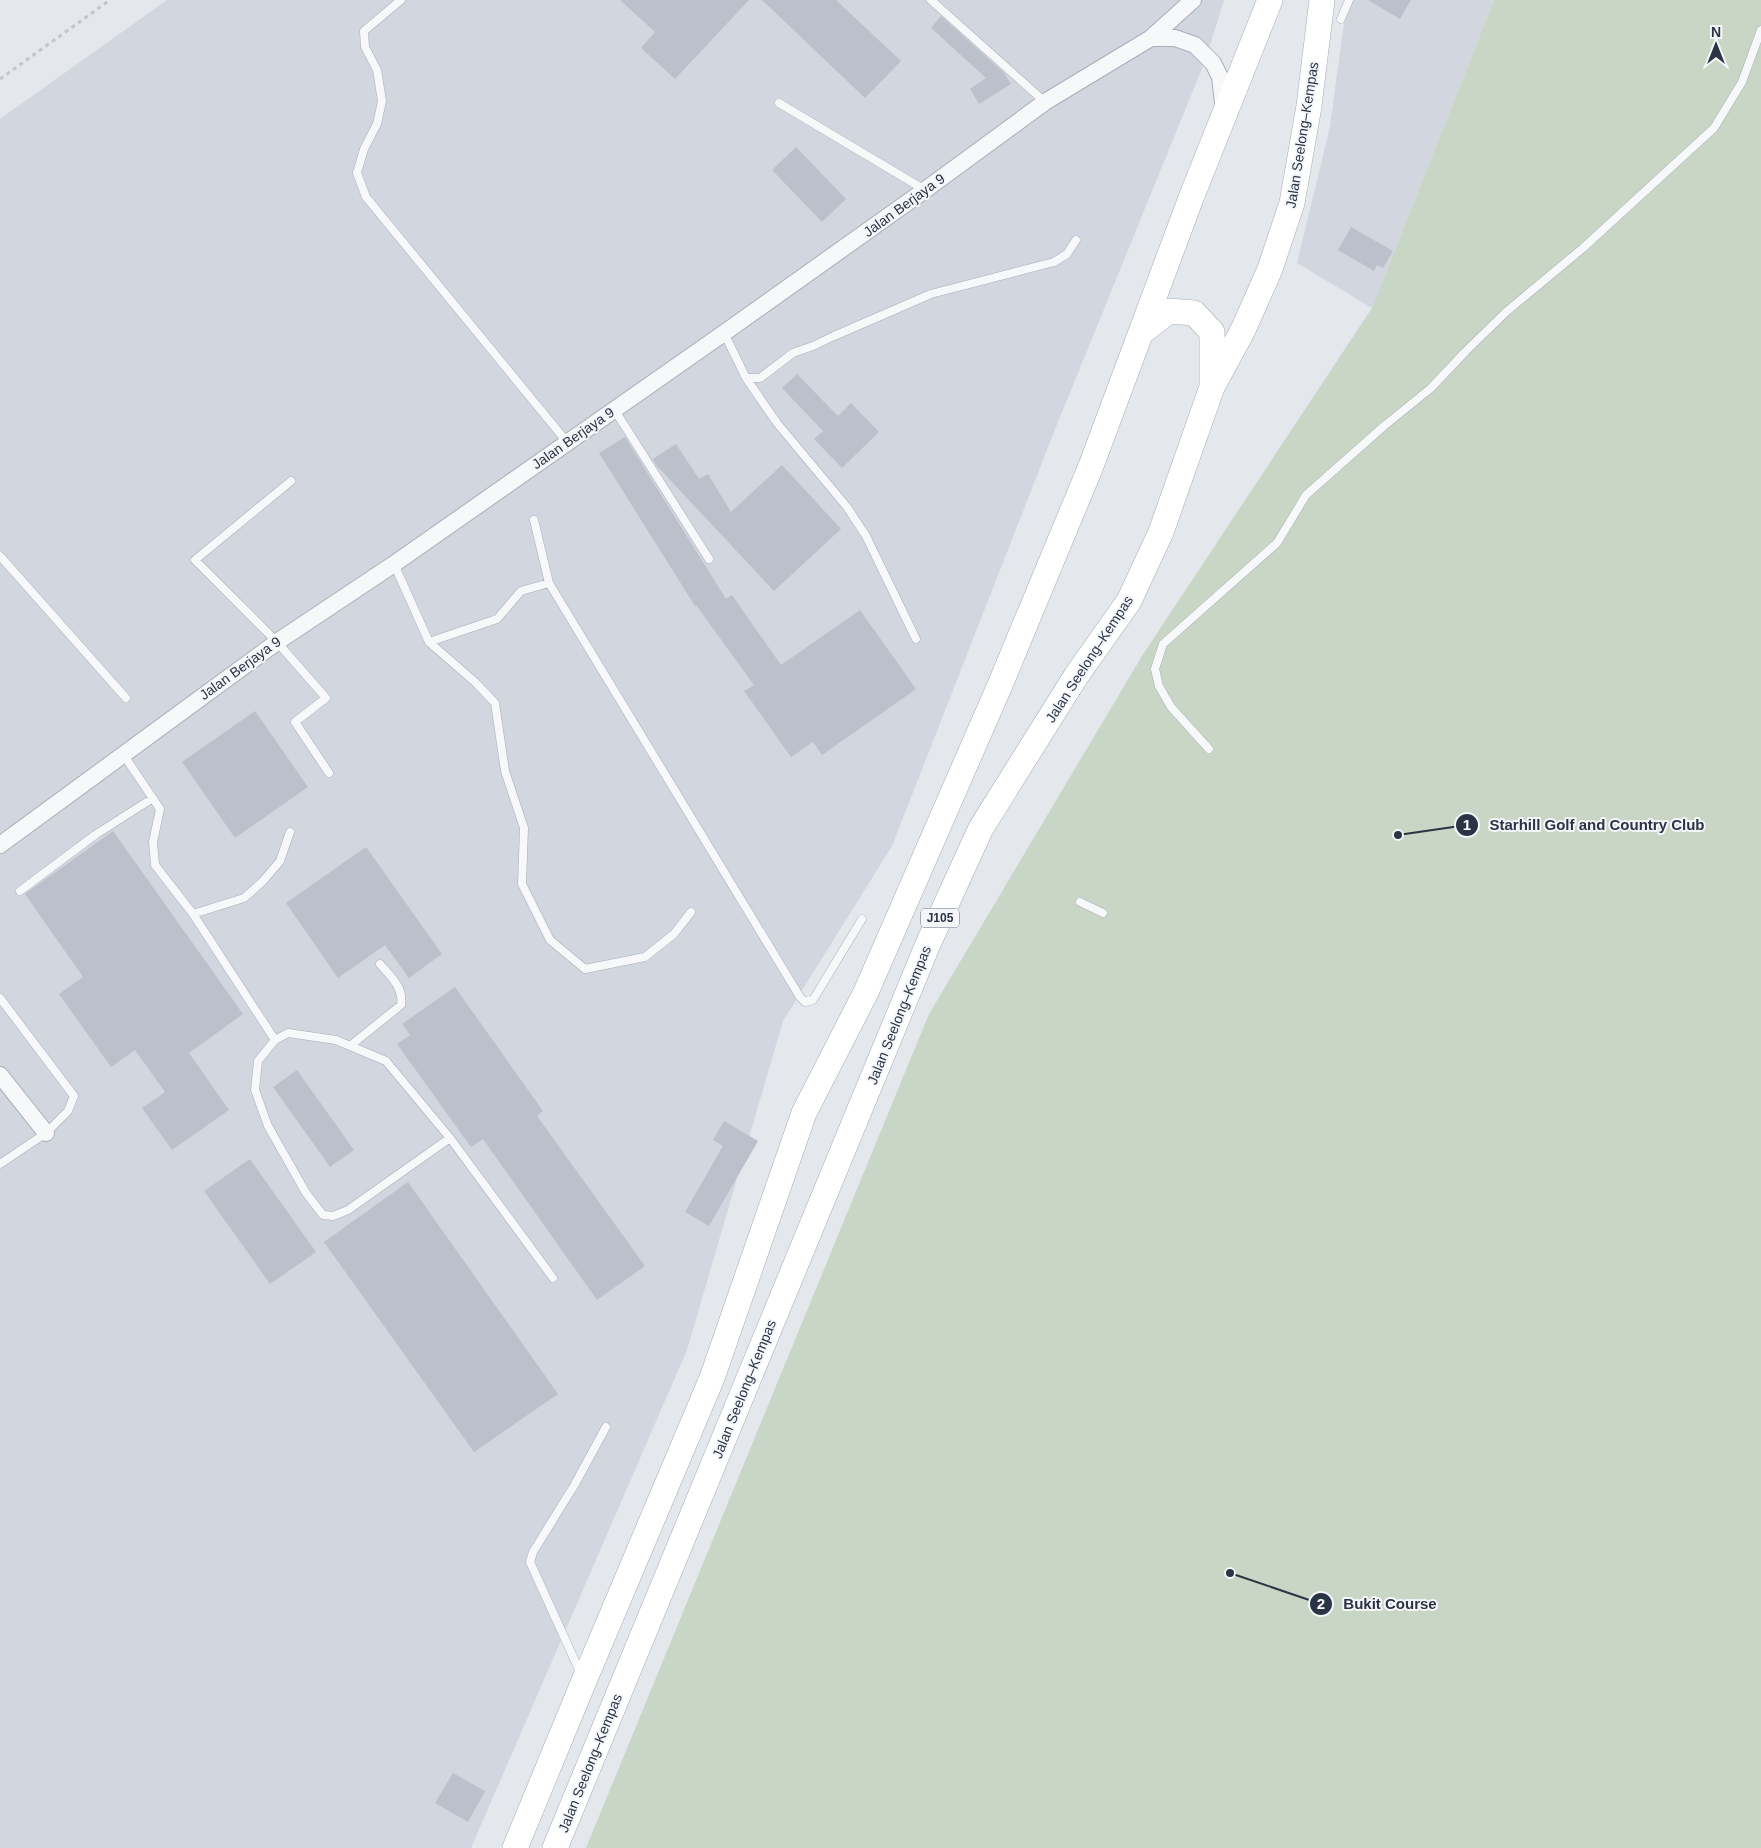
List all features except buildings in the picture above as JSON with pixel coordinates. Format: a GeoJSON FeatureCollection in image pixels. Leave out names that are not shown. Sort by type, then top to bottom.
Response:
{"type":"FeatureCollection","features":[{"type":"Feature","properties":{"kind":"main road","name":"J105"},"geometry":{"type":"LineString","coordinates":[[515,1848],[712,1378],[804,1113],[866,992],[1000,685],[1091,466],[1143,331],[1191,198],[1270,0]]}},
{"type":"Feature","properties":{"kind":"main road","name":"Jalan Seelong–Kempas"},"geometry":{"type":"LineString","coordinates":[[555,1848],[928,944],[981,828],[1076,676],[1129,601],[1161,532],[1212,387],[1243,330],[1266,278],[1292,203],[1309,106],[1322,0]]}},
{"type":"Feature","properties":{"kind":"main road"},"geometry":{"type":"LineString","coordinates":[[1143,331],[1169,311],[1194,313],[1212,332],[1212,387]]}},
{"type":"Feature","properties":{"kind":"street","name":"Jalan Berjaya 9"},"geometry":{"type":"LineString","coordinates":[[0,845],[276,642],[394,564],[724,333],[1045,102],[1151,38],[1193,0]]}},
{"type":"Feature","properties":{"kind":"street"},"geometry":{"type":"LineString","coordinates":[[1151,38],[1175,38],[1195,45],[1214,63],[1220,77],[1224,116]]}},
{"type":"Feature","properties":{"kind":"street"},"geometry":{"type":"LineString","coordinates":[[0,1074],[46,1133]]}},
{"type":"Feature","properties":{"kind":"lane"},"geometry":{"type":"LineString","coordinates":[[401,0],[364,31],[365,47],[377,70],[382,101],[377,124],[364,149],[357,173],[366,197],[568,442]]}},
{"type":"Feature","properties":{"kind":"lane"},"geometry":{"type":"LineString","coordinates":[[931,0],[1045,102]]}},
{"type":"Feature","properties":{"kind":"lane"},"geometry":{"type":"LineString","coordinates":[[1341,19],[1349,0]]}},
{"type":"Feature","properties":{"kind":"lane"},"geometry":{"type":"LineString","coordinates":[[1209,749],[1171,708],[1159,686],[1154,669],[1163,644],[1277,543],[1306,495],[1431,388],[1506,312],[1583,248],[1714,128],[1742,82],[1761,30]]}},
{"type":"Feature","properties":{"kind":"lane"},"geometry":{"type":"LineString","coordinates":[[779,103],[925,190]]}},
{"type":"Feature","properties":{"kind":"lane"},"geometry":{"type":"LineString","coordinates":[[746,378],[760,378],[793,353],[930,294],[1054,262],[1067,254],[1076,240]]}},
{"type":"Feature","properties":{"kind":"lane"},"geometry":{"type":"LineString","coordinates":[[724,333],[746,378],[777,423],[847,507],[866,536],[916,639]]}},
{"type":"Feature","properties":{"kind":"lane"},"geometry":{"type":"LineString","coordinates":[[614,409],[709,559]]}},
{"type":"Feature","properties":{"kind":"lane"},"geometry":{"type":"LineString","coordinates":[[291,481],[195,560],[276,642],[326,698],[295,722],[329,773]]}},
{"type":"Feature","properties":{"kind":"lane"},"geometry":{"type":"LineString","coordinates":[[534,520],[549,583],[800,997],[805,1002],[813,1000],[862,919]]}},
{"type":"Feature","properties":{"kind":"lane"},"geometry":{"type":"LineString","coordinates":[[0,556],[126,698]]}},
{"type":"Feature","properties":{"kind":"lane"},"geometry":{"type":"LineString","coordinates":[[394,564],[429,642],[475,682],[495,703],[505,771],[524,828],[522,884],[550,940],[585,968],[645,957],[674,934],[691,912]]}},
{"type":"Feature","properties":{"kind":"lane"},"geometry":{"type":"LineString","coordinates":[[429,642],[497,620],[521,591],[549,583]]}},
{"type":"Feature","properties":{"kind":"lane"},"geometry":{"type":"LineString","coordinates":[[123,754],[160,809],[153,842],[155,865],[193,914],[275,1040]]}},
{"type":"Feature","properties":{"kind":"lane"},"geometry":{"type":"LineString","coordinates":[[20,891],[95,835],[153,798]]}},
{"type":"Feature","properties":{"kind":"lane"},"geometry":{"type":"LineString","coordinates":[[193,914],[244,898],[263,881],[280,861],[290,832]]}},
{"type":"Feature","properties":{"kind":"lane"},"geometry":{"type":"LineString","coordinates":[[1080,902],[1103,913]]}},
{"type":"Feature","properties":{"kind":"lane"},"geometry":{"type":"LineString","coordinates":[[350,1046],[401,1005],[400,987],[380,964]]}},
{"type":"Feature","properties":{"kind":"lane"},"geometry":{"type":"LineString","coordinates":[[0,998],[74,1096],[68,1111],[46,1133],[0,1164]]}},
{"type":"Feature","properties":{"kind":"lane"},"geometry":{"type":"LineString","coordinates":[[450,1138],[348,1210],[333,1216],[323,1214],[306,1193],[268,1126],[255,1090],[258,1061],[275,1040],[288,1033],[336,1040],[386,1061],[450,1138],[553,1278]]}},
{"type":"Feature","properties":{"kind":"lane"},"geometry":{"type":"LineString","coordinates":[[584,1681],[530,1562],[533,1552],[575,1484],[606,1427]]}},
{"type":"Feature","properties":{"kind":"path"},"geometry":{"type":"LineString","coordinates":[[0,79],[110,0]]}},
{"type":"Feature","properties":{"kind":"shaded area"},"geometry":{"type":"Polygon","coordinates":[[[167,0],[1224,0],[1205,61],[1056,427],[892,846],[783,1021],[687,1350],[471,1848],[0,1848],[0,119],[167,0]]]}},
{"type":"Feature","properties":{"kind":"shaded area"},"geometry":{"type":"Polygon","coordinates":[[[1347,0],[1494,0],[1372,308],[1297,263],[1330,127],[1347,0]]]}},
{"type":"Feature","properties":{"kind":"green space"},"geometry":{"type":"Polygon","coordinates":[[[1494,0],[1761,0],[1761,1848],[586,1848],[929,1014],[1142,656],[1372,308],[1494,0]]]}},
{"type":"Feature","properties":{"kind":"place","name":"Starhill Golf and Country Club"},"geometry":{"type":"Point","coordinates":[1398,835]}},
{"type":"Feature","properties":{"kind":"place","name":"Bukit Course"},"geometry":{"type":"Point","coordinates":[1230,1573]}}]}
